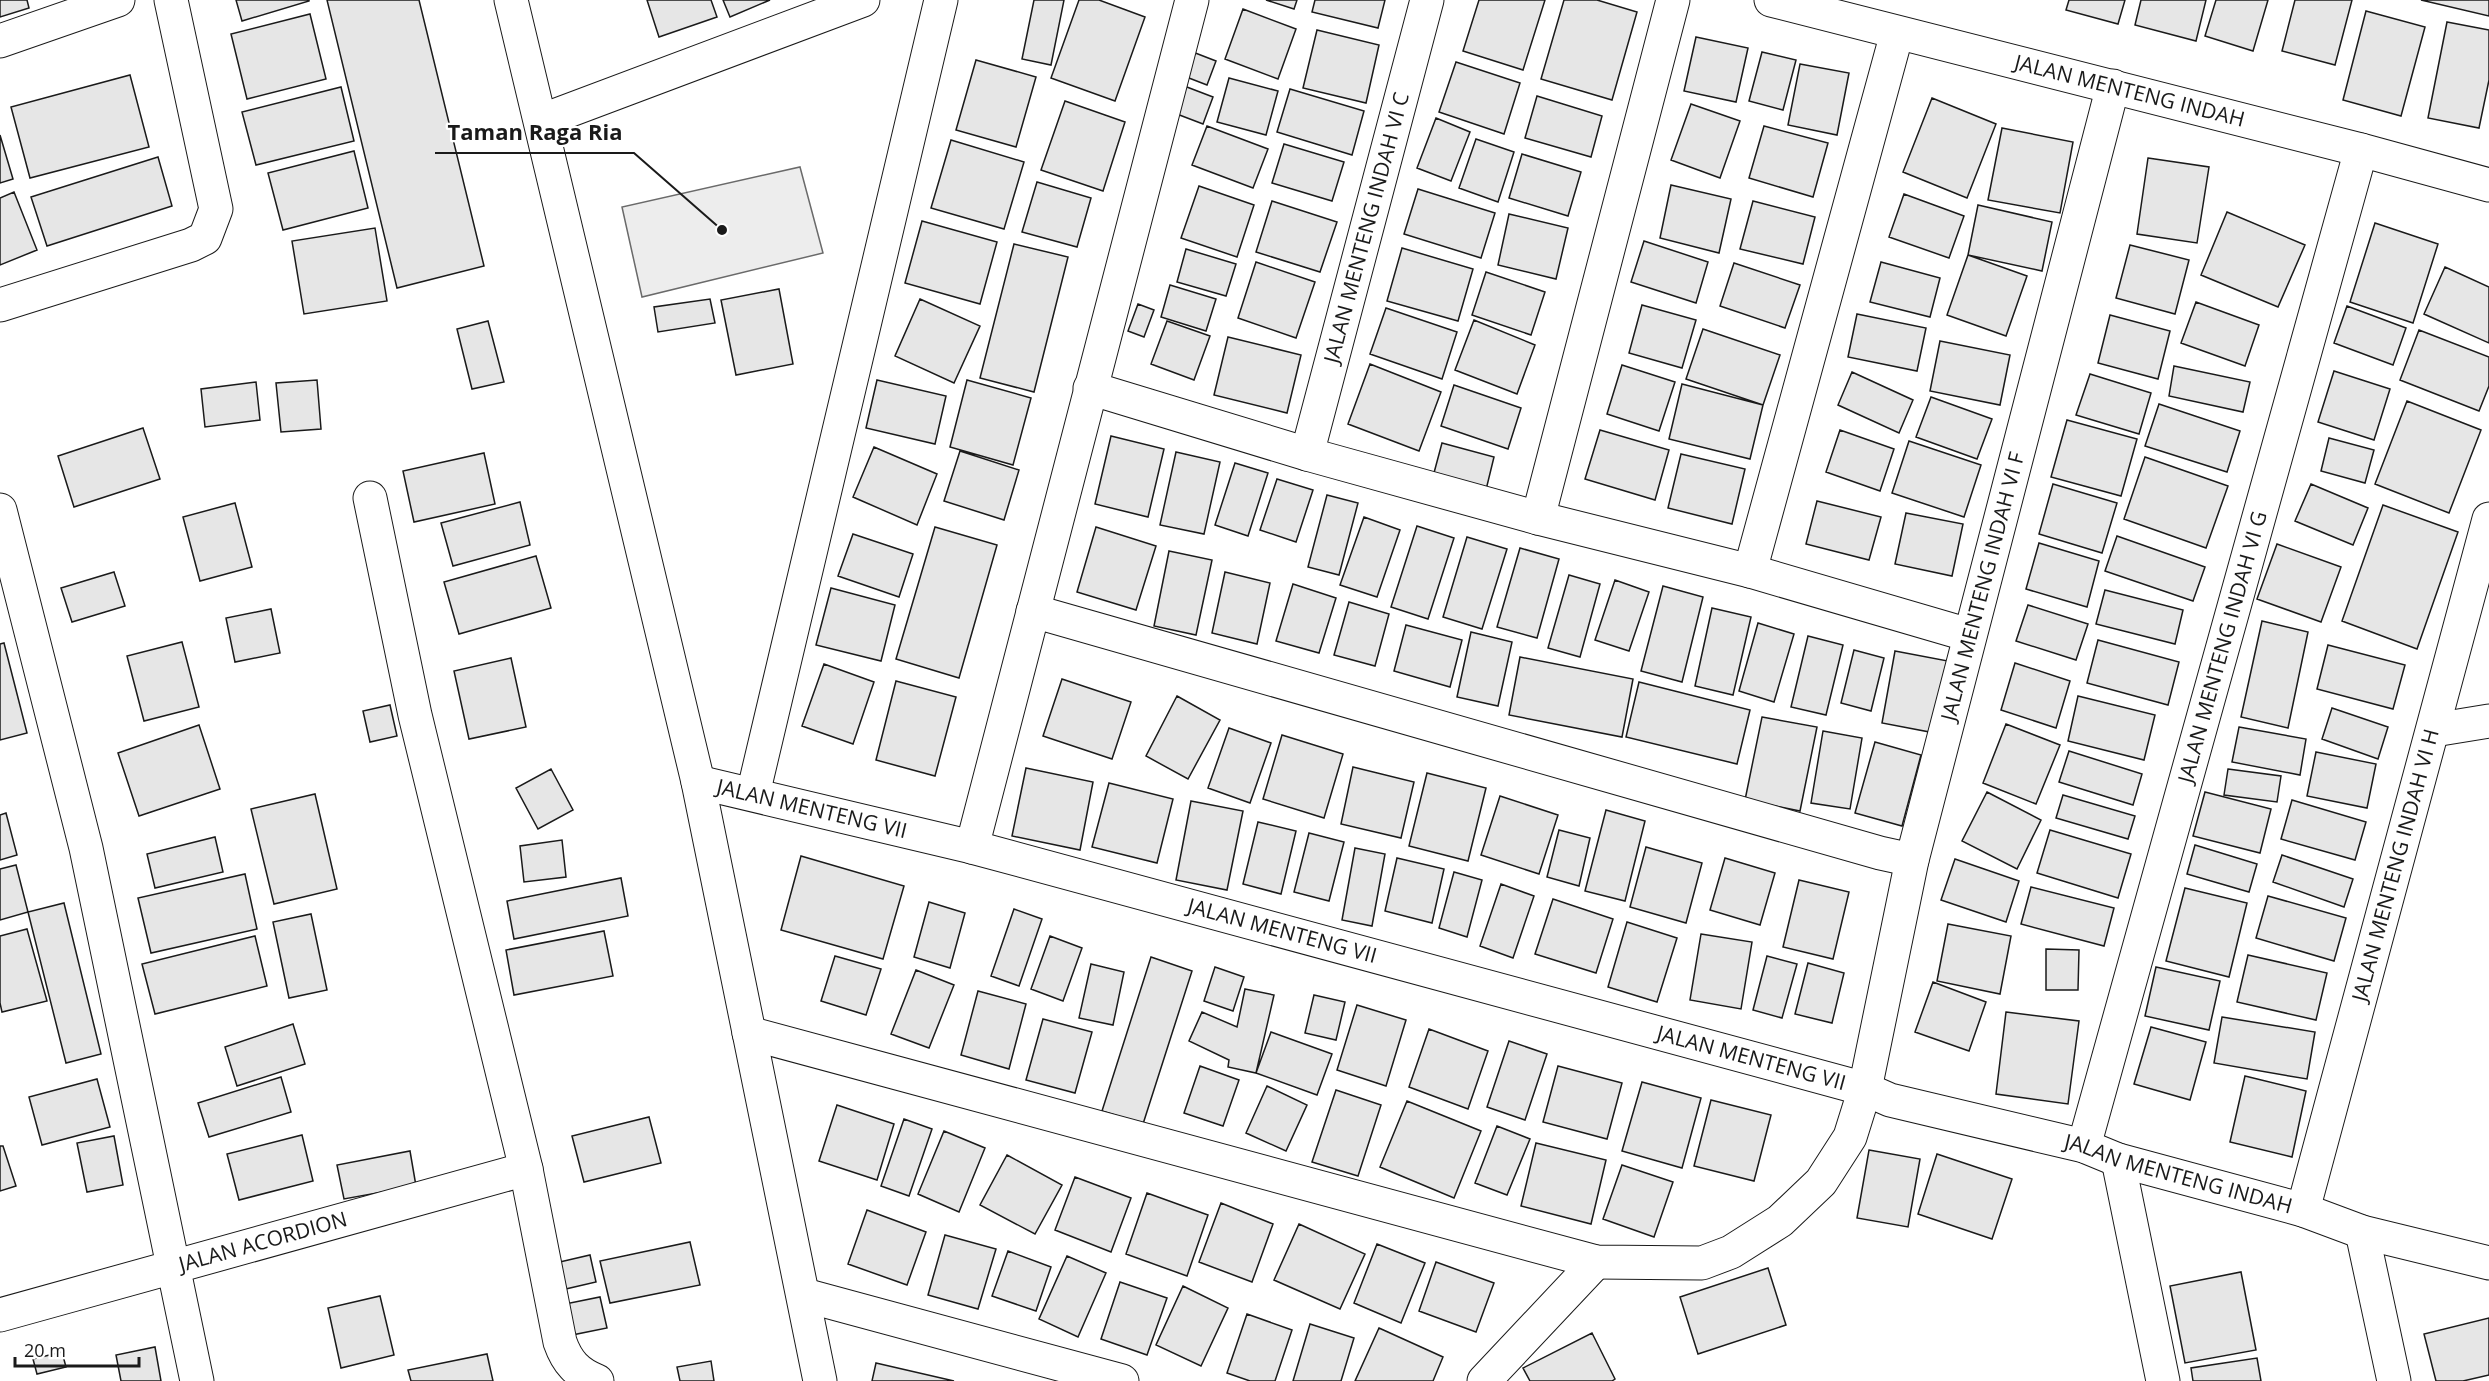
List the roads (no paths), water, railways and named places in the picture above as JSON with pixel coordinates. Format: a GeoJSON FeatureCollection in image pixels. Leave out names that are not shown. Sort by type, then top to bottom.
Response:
{"type":"FeatureCollection","features":[{"type":"Feature","properties":{"kind":"street"},"geometry":{"type":"LineString","coordinates":[[0,41],[118,0]]}},
{"type":"Feature","properties":{"kind":"street"},"geometry":{"type":"LineString","coordinates":[[0,305],[191,245],[205,238],[216,209],[171,0]]}},
{"type":"Feature","properties":{"kind":"street"},"geometry":{"type":"LineString","coordinates":[[511,0],[698,782],[820,1381]]}},
{"type":"Feature","properties":{"kind":"street"},"geometry":{"type":"LineString","coordinates":[[541,121],[863,0]]}},
{"type":"Feature","properties":{"kind":"street"},"geometry":{"type":"LineString","coordinates":[[753,794],[940,0]]}},
{"type":"Feature","properties":{"kind":"street"},"geometry":{"type":"LineString","coordinates":[[972,847],[1192,0]]}},
{"type":"Feature","properties":{"kind":"street","name":"JALAN MENTENG INDAH VI C"},"geometry":{"type":"LineString","coordinates":[[1307,454],[1427,0]]}},
{"type":"Feature","properties":{"kind":"street"},"geometry":{"type":"LineString","coordinates":[[1538,518],[1673,0]]}},
{"type":"Feature","properties":{"kind":"street","name":"JALAN MENTENG INDAH"},"geometry":{"type":"LineString","coordinates":[[1771,0],[2113,86],[2489,185]]}},
{"type":"Feature","properties":{"kind":"street"},"geometry":{"type":"LineString","coordinates":[[1750,571],[1898,33]]}},
{"type":"Feature","properties":{"kind":"street","name":"JALAN MENTENG INDAH VI F"},"geometry":{"type":"LineString","coordinates":[[749,1033],[1596,1262],[1702,1263],[1731,1252],[1779,1221],[1821,1182],[1850,1137],[1865,1089],[1912,860],[2113,86]]}},
{"type":"Feature","properties":{"kind":"street","name":"JALAN MENTENG INDAH VI G"},"geometry":{"type":"LineString","coordinates":[[2084,1146],[2361,150]]}},
{"type":"Feature","properties":{"kind":"street"},"geometry":{"type":"LineString","coordinates":[[1090,388],[1307,454],[1538,518],[1750,571],[1969,635]]}},
{"type":"Feature","properties":{"kind":"street"},"geometry":{"type":"LineString","coordinates":[[370,498],[415,715],[526,1169],[560,1342],[566,1360],[578,1371],[597,1381]]}},
{"type":"Feature","properties":{"kind":"street"},"geometry":{"type":"LineString","coordinates":[[0,510],[86,848],[197,1381]]}},
{"type":"Feature","properties":{"kind":"street","name":"JALAN MENTENG INDAH VI H"},"geometry":{"type":"LineString","coordinates":[[2303,1210],[2489,519]]}},
{"type":"Feature","properties":{"kind":"street"},"geometry":{"type":"LineString","coordinates":[[1034,611],[1880,853],[1912,860]]}},
{"type":"Feature","properties":{"kind":"street"},"geometry":{"type":"LineString","coordinates":[[2434,730],[2488,725]]}},
{"type":"Feature","properties":{"kind":"street","name":"JALAN MENTENG VII"},"geometry":{"type":"LineString","coordinates":[[698,782],[972,847],[1865,1089]]}},
{"type":"Feature","properties":{"kind":"street","name":"JALAN MENTENG INDAH"},"geometry":{"type":"LineString","coordinates":[[1865,1089],[1890,1100],[2084,1146],[2118,1160],[2303,1210],[2362,1232],[2489,1263]]}},
{"type":"Feature","properties":{"kind":"street"},"geometry":{"type":"LineString","coordinates":[[2118,1160],[2163,1381]]}},
{"type":"Feature","properties":{"kind":"street","name":"JALAN ACORDION"},"geometry":{"type":"LineString","coordinates":[[0,1315],[526,1169]]}},
{"type":"Feature","properties":{"kind":"street"},"geometry":{"type":"LineString","coordinates":[[2362,1232],[2394,1381]]}},
{"type":"Feature","properties":{"kind":"street"},"geometry":{"type":"LineString","coordinates":[[1484,1381],[1596,1262]]}},
{"type":"Feature","properties":{"kind":"street"},"geometry":{"type":"LineString","coordinates":[[804,1295],[1122,1381]]}},
{"type":"Feature","properties":{"kind":"place","name":"Taman Raga Ria"},"geometry":{"type":"Point","coordinates":[722,230]}}]}
